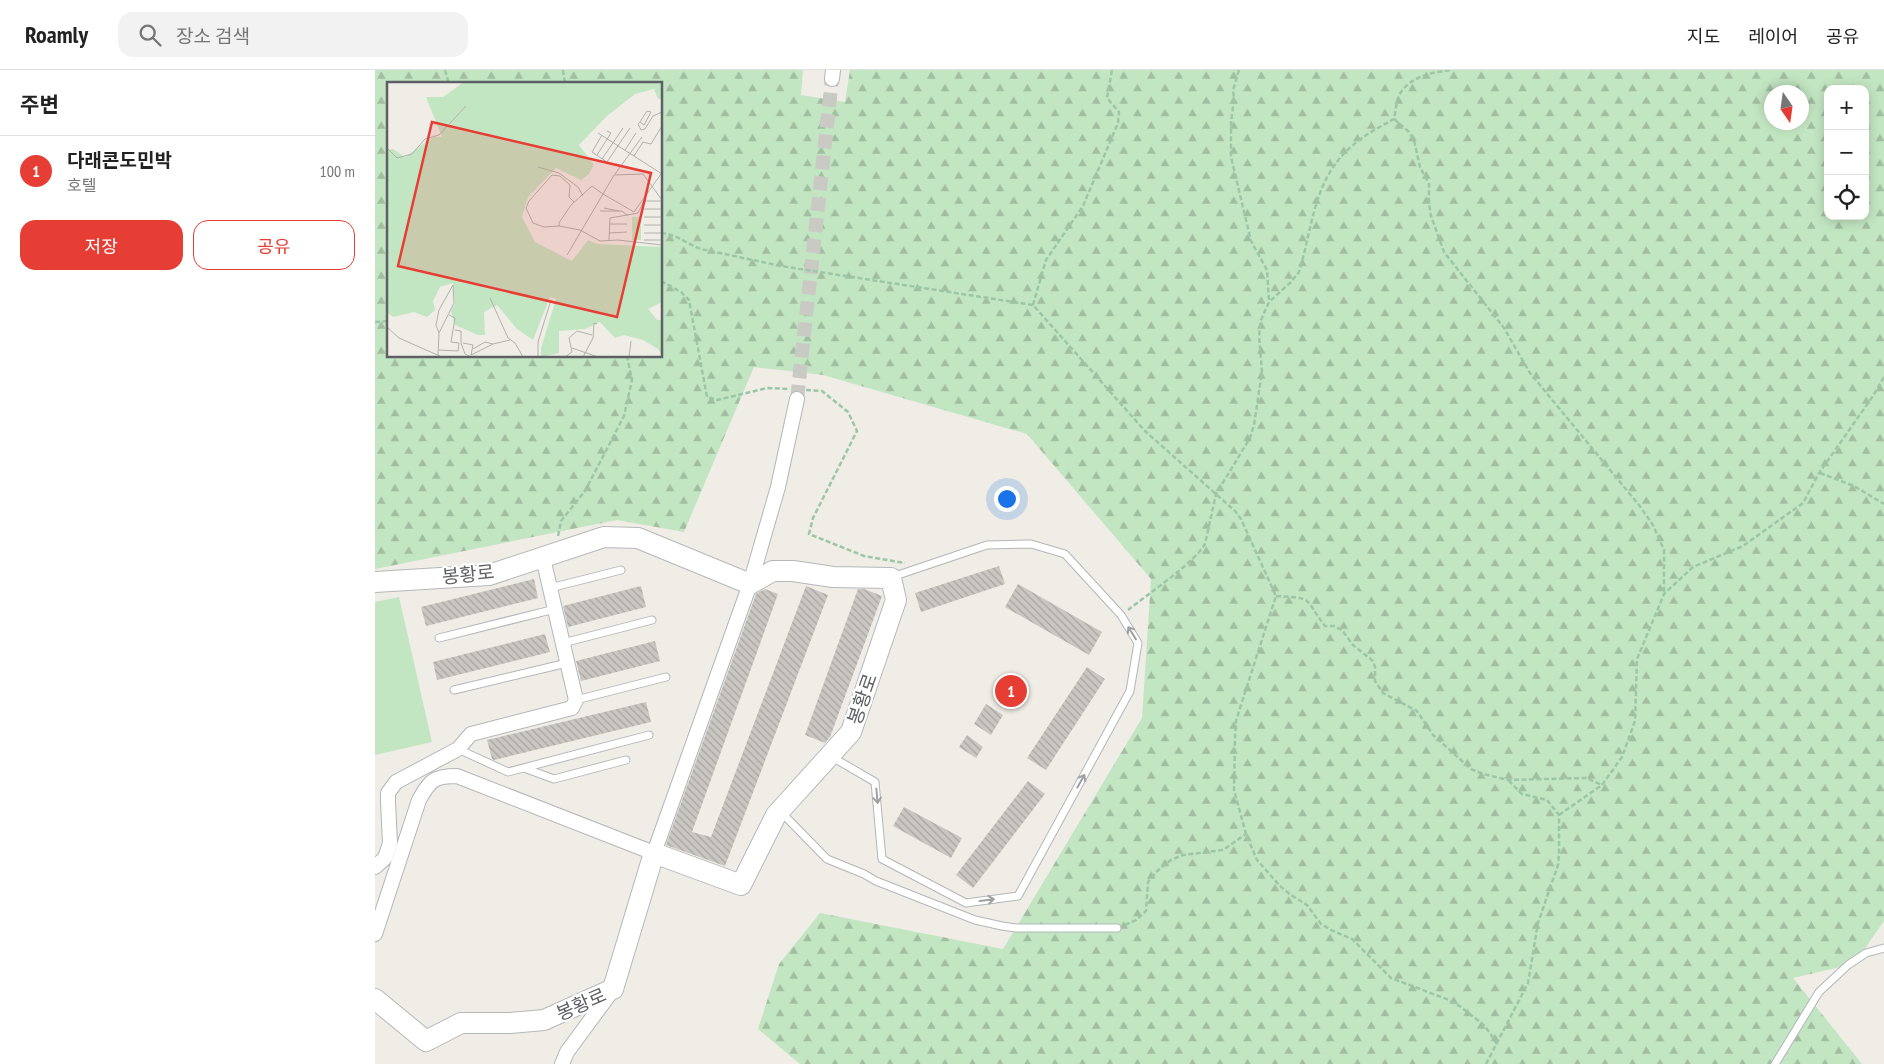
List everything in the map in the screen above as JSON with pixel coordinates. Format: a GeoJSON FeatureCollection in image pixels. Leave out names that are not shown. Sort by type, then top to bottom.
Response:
{"type":"FeatureCollection","features":[{"type":"Feature","properties":{"kind":"street"},"geometry":{"type":"LineString","coordinates":[[375,934],[419,800],[429,783],[442,776],[457,776],[654,853],[750,584],[778,486],[797,399]]}},
{"type":"Feature","properties":{"kind":"street","name":"봉황로"},"geometry":{"type":"LineString","coordinates":[[375,582],[489,575],[605,537],[638,538],[750,584]]}},
{"type":"Feature","properties":{"kind":"street"},"geometry":{"type":"LineString","coordinates":[[375,868],[385,858],[390,843],[387,802],[395,782],[458,749],[471,734],[572,708],[576,700],[543,558]]}},
{"type":"Feature","properties":{"kind":"street"},"geometry":{"type":"LineString","coordinates":[[750,584],[773,570],[833,577],[891,578]]}},
{"type":"Feature","properties":{"kind":"street","name":"봉황로"},"geometry":{"type":"LineString","coordinates":[[375,999],[426,1041],[461,1023],[509,1023],[544,1020],[613,989],[654,853],[741,885],[776,815],[851,732],[896,600],[891,578]]}},
{"type":"Feature","properties":{"kind":"street"},"geometry":{"type":"LineString","coordinates":[[562,1064],[567,1052],[613,989]]}},
{"type":"Feature","properties":{"kind":"lane"},"geometry":{"type":"LineString","coordinates":[[830,755],[875,782],[882,859],[966,903],[1018,896],[1130,691],[1137,643],[1121,616],[1065,554],[1031,544],[987,545],[891,578]]}},
{"type":"Feature","properties":{"kind":"lane"},"geometry":{"type":"LineString","coordinates":[[550,588],[621,570]]}},
{"type":"Feature","properties":{"kind":"lane"},"geometry":{"type":"LineString","coordinates":[[439,638],[555,609]]}},
{"type":"Feature","properties":{"kind":"lane"},"geometry":{"type":"LineString","coordinates":[[563,643],[652,620]]}},
{"type":"Feature","properties":{"kind":"lane"},"geometry":{"type":"LineString","coordinates":[[454,690],[567,663]]}},
{"type":"Feature","properties":{"kind":"lane"},"geometry":{"type":"LineString","coordinates":[[576,700],[666,677]]}},
{"type":"Feature","properties":{"kind":"lane"},"geometry":{"type":"LineString","coordinates":[[458,749],[508,772],[649,735]]}},
{"type":"Feature","properties":{"kind":"lane"},"geometry":{"type":"LineString","coordinates":[[524,768],[553,779],[626,760]]}},
{"type":"Feature","properties":{"kind":"lane"},"geometry":{"type":"LineString","coordinates":[[780,811],[827,858],[876,881],[975,920],[1015,928],[1117,928]]}},
{"type":"Feature","properties":{"kind":"lane"},"geometry":{"type":"LineString","coordinates":[[1775,1064],[1819,992],[1848,965],[1866,953],[1884,948]]}},
{"type":"Feature","properties":{"kind":"path"},"geometry":{"type":"LineString","coordinates":[[1033,305],[1046,260],[1083,206],[1118,123],[1119,112],[1107,98],[1112,70]]}},
{"type":"Feature","properties":{"kind":"path"},"geometry":{"type":"LineString","coordinates":[[1121,616],[1201,550],[1207,536],[1216,494],[1249,438],[1254,425],[1262,371],[1259,328],[1269,302],[1267,270],[1251,241],[1231,157],[1233,90],[1239,70]]}},
{"type":"Feature","properties":{"kind":"path"},"geometry":{"type":"LineString","coordinates":[[1269,302],[1299,272],[1318,195],[1326,178],[1351,146],[1394,118],[1398,100],[1406,86],[1427,74],[1451,70]]}},
{"type":"Feature","properties":{"kind":"path"},"geometry":{"type":"LineString","coordinates":[[1394,118],[1408,131],[1414,140],[1420,167],[1429,184],[1431,216],[1444,252],[1504,328],[1530,373],[1639,505],[1653,526],[1664,550],[1664,594],[1637,659],[1636,713],[1632,732],[1622,757],[1602,785],[1559,816]]}},
{"type":"Feature","properties":{"kind":"path"},"geometry":{"type":"LineString","coordinates":[[663,232],[674,235],[701,249],[781,266],[1033,305],[1145,431],[1235,511],[1241,519],[1276,596],[1237,721],[1234,790],[1246,834],[1257,860],[1266,872],[1291,895],[1307,905],[1321,924],[1351,939],[1391,978],[1449,1000],[1461,1007],[1485,1026],[1497,1044]]}},
{"type":"Feature","properties":{"kind":"path"},"geometry":{"type":"LineString","coordinates":[[564,551],[558,539],[561,521],[585,491],[624,416],[632,380],[627,358]]}},
{"type":"Feature","properties":{"kind":"path"},"geometry":{"type":"LineString","coordinates":[[1664,594],[1693,567],[1743,546],[1797,509],[1808,497],[1820,473],[1884,377]]}},
{"type":"Feature","properties":{"kind":"path"},"geometry":{"type":"LineString","coordinates":[[1820,473],[1854,486],[1884,504]]}},
{"type":"Feature","properties":{"kind":"path"},"geometry":{"type":"LineString","coordinates":[[1276,596],[1297,596],[1307,599],[1325,626],[1334,626],[1342,630],[1353,645],[1373,661],[1375,681],[1383,693],[1417,711],[1433,735],[1471,769],[1508,780],[1586,778],[1602,785]]}},
{"type":"Feature","properties":{"kind":"path"},"geometry":{"type":"LineString","coordinates":[[1486,1064],[1527,983],[1538,924],[1558,865],[1559,816],[1547,800],[1522,794],[1508,780]]}},
{"type":"Feature","properties":{"kind":"path"},"geometry":{"type":"LineString","coordinates":[[1117,928],[1136,920],[1144,914],[1147,906],[1146,889],[1148,882],[1156,872],[1171,860],[1183,855],[1223,850],[1246,834]]}},
{"type":"Feature","properties":{"kind":"green space"},"geometry":{"type":"Polygon","coordinates":[[[375,70],[803,70],[801,95],[845,102],[850,70],[1884,70],[1884,921],[1854,964],[1793,978],[1862,1064],[800,1064],[758,1029],[779,964],[820,913],[1003,949],[1142,718],[1151,579],[1027,434],[823,375],[754,367],[684,532],[617,520],[375,569],[375,70]]]}},
{"type":"Feature","properties":{"kind":"green space"},"geometry":{"type":"Polygon","coordinates":[[[399,597],[432,742],[375,755],[375,602],[399,597]]]}},
{"type":"Feature","properties":{"kind":"building"},"geometry":{"type":"Polygon","coordinates":[[[999,566],[1005,584],[921,612],[915,593],[999,566]]]}},
{"type":"Feature","properties":{"kind":"building"},"geometry":{"type":"Polygon","coordinates":[[[534,579],[538,598],[426,626],[421,607],[534,579]]]}},
{"type":"Feature","properties":{"kind":"building"},"geometry":{"type":"Polygon","coordinates":[[[1018,584],[1102,632],[1089,655],[1005,607],[1018,584]]]}},
{"type":"Feature","properties":{"kind":"building"},"geometry":{"type":"Polygon","coordinates":[[[641,586],[646,607],[568,627],[563,606],[641,586]]]}},
{"type":"Feature","properties":{"kind":"building"},"geometry":{"type":"Polygon","coordinates":[[[806,586],[828,595],[725,866],[666,845],[756,594],[765,589],[778,594],[692,832],[711,837],[806,586]]]}},
{"type":"Feature","properties":{"kind":"building"},"geometry":{"type":"Polygon","coordinates":[[[858,589],[864,589],[882,596],[830,737],[825,743],[805,735],[858,589]]]}},
{"type":"Feature","properties":{"kind":"building"},"geometry":{"type":"Polygon","coordinates":[[[545,634],[550,652],[437,680],[433,662],[545,634]]]}},
{"type":"Feature","properties":{"kind":"building"},"geometry":{"type":"Polygon","coordinates":[[[655,641],[660,661],[581,681],[576,661],[655,641]]]}},
{"type":"Feature","properties":{"kind":"building"},"geometry":{"type":"Polygon","coordinates":[[[1087,667],[1105,679],[1046,770],[1027,758],[1087,667]]]}},
{"type":"Feature","properties":{"kind":"building"},"geometry":{"type":"Polygon","coordinates":[[[646,702],[651,722],[492,759],[487,740],[646,702]]]}},
{"type":"Feature","properties":{"kind":"building"},"geometry":{"type":"Polygon","coordinates":[[[986,704],[1003,715],[991,735],[974,724],[986,704]]]}},
{"type":"Feature","properties":{"kind":"building"},"geometry":{"type":"Polygon","coordinates":[[[967,735],[983,747],[976,758],[959,747],[967,735]]]}},
{"type":"Feature","properties":{"kind":"building"},"geometry":{"type":"Polygon","coordinates":[[[1028,781],[1045,794],[973,888],[956,875],[1028,781]]]}},
{"type":"Feature","properties":{"kind":"building"},"geometry":{"type":"Polygon","coordinates":[[[904,807],[962,838],[951,858],[893,826],[904,807]]]}},
{"type":"Feature","properties":{"kind":"tunnel"},"geometry":{"type":"LineString","coordinates":[[797,399],[832,79]]}},
{"type":"Feature","properties":{"kind":"place","name":"다래콘도민박"},"geometry":{"type":"Point","coordinates":[1011,691]}}]}
